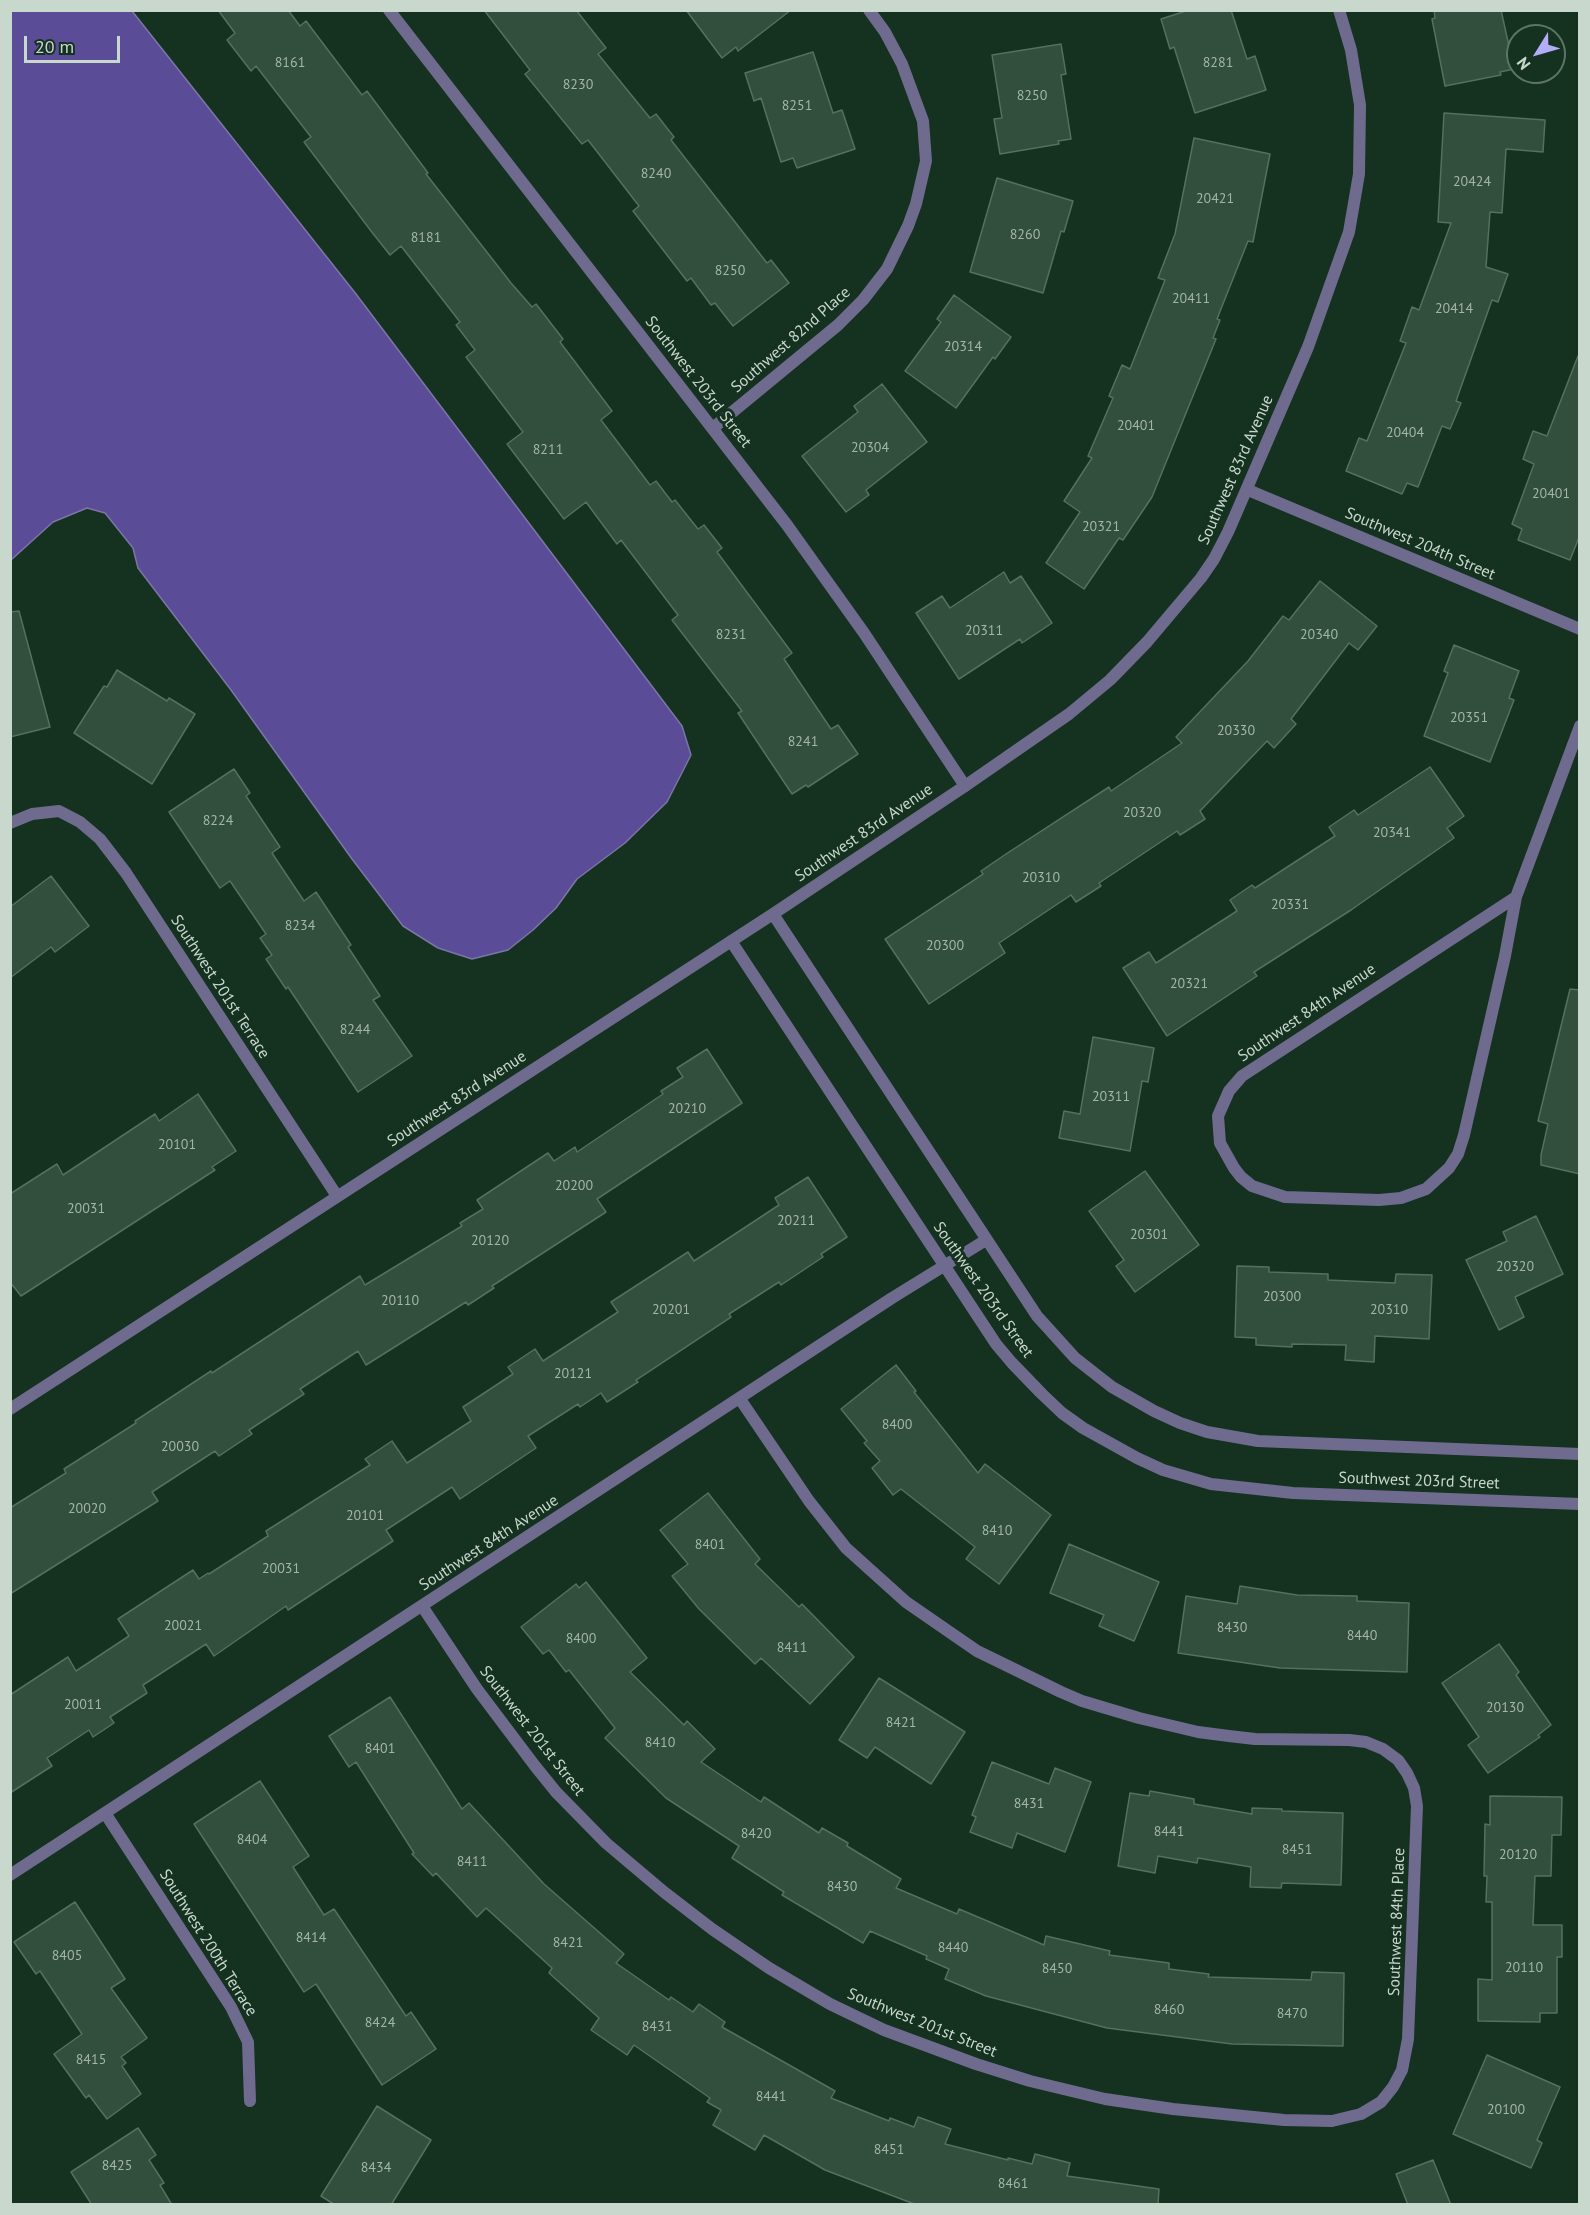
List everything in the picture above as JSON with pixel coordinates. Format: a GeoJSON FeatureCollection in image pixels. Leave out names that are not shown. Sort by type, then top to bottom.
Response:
{"type":"FeatureCollection","features":[{"type":"Feature","properties":{"kind":"street","name":"Southwest 203rd Street"},"geometry":{"type":"LineString","coordinates":[[389,10],[814,562],[965,786]]}},
{"type":"Feature","properties":{"kind":"street","name":"Southwest 82nd Place"},"geometry":{"type":"LineString","coordinates":[[713,428],[838,326],[876,286],[898,249],[916,204],[926,161],[922,121],[902,64],[885,32],[869,10]]}},
{"type":"Feature","properties":{"kind":"street","name":"Southwest 83rd Avenue"},"geometry":{"type":"LineString","coordinates":[[10,1409],[773,914],[965,786],[1069,714],[1110,680],[1147,642],[1183,601],[1214,559],[1248,490],[1321,311],[1345,245],[1354,207],[1360,155],[1360,105],[1351,50],[1339,10]]}},
{"type":"Feature","properties":{"kind":"street","name":"Southwest 204th Street"},"geometry":{"type":"LineString","coordinates":[[1248,490],[1580,629]]}},
{"type":"Feature","properties":{"kind":"street","name":"Southwest 84th Avenue"},"geometry":{"type":"LineString","coordinates":[[1516,897],[1242,1076],[1230,1091],[1218,1116],[1220,1143],[1241,1177],[1252,1186],[1285,1197],[1379,1200],[1401,1198],[1426,1189],[1449,1168],[1458,1154],[1464,1135],[1516,897],[1580,726]]}},
{"type":"Feature","properties":{"kind":"street","name":"Southwest 201st Terrace"},"geometry":{"type":"LineString","coordinates":[[10,823],[32,814],[59,811],[81,822],[100,839],[113,855],[337,1196]]}},
{"type":"Feature","properties":{"kind":"street","name":"Southwest 203rd Street"},"geometry":{"type":"LineString","coordinates":[[773,914],[1037,1316],[1075,1358],[1121,1392],[1154,1412],[1180,1423],[1207,1432],[1258,1441],[1580,1454]]}},
{"type":"Feature","properties":{"kind":"street","name":"Southwest 203rd Street"},"geometry":{"type":"LineString","coordinates":[[731,941],[996,1344],[1042,1394],[1062,1413],[1083,1428],[1163,1470],[1211,1484],[1262,1491],[1580,1504]]}},
{"type":"Feature","properties":{"kind":"street","name":"Southwest 84th Avenue"},"geometry":{"type":"LineString","coordinates":[[10,1875],[986,1240]]}},
{"type":"Feature","properties":{"kind":"street","name":"Southwest 84th Place"},"geometry":{"type":"LineString","coordinates":[[740,1399],[809,1501],[846,1548],[906,1602],[976,1651],[1082,1701],[1138,1718],[1198,1732],[1255,1739],[1366,1742],[1392,1755],[1407,1773],[1414,1788],[1417,1829],[1408,2039],[1402,2070],[1388,2094]]}},
{"type":"Feature","properties":{"kind":"street","name":"Southwest 201st Street"},"geometry":{"type":"LineString","coordinates":[[422,1606],[477,1689],[535,1766],[556,1792],[606,1843],[664,1892],[720,1934],[769,1968],[838,2008],[884,2030],[976,2064],[1030,2081],[1105,2099],[1173,2109],[1284,2120],[1332,2121],[1361,2114],[1381,2102],[1388,2094]]}},
{"type":"Feature","properties":{"kind":"street","name":"Southwest 200th Terrace"},"geometry":{"type":"LineString","coordinates":[[105,1813],[231,2007],[248,2042],[250,2101]]}},
{"type":"Feature","properties":{"kind":"shaded area"},"geometry":{"type":"Polygon","coordinates":[[[11,10],[132,11],[356,294],[682,726],[691,755],[667,802],[625,843],[577,879],[556,908],[508,950],[472,959],[438,948],[403,926],[231,690],[138,568],[133,548],[105,513],[87,508],[53,522],[11,560],[11,10]]]}},
{"type":"Feature","properties":{"kind":"building"},"geometry":{"type":"Polygon","coordinates":[[[218,10],[288,10],[300,26],[306,21],[362,95],[367,91],[428,173],[426,174],[511,283],[532,307],[536,304],[563,339],[560,342],[612,411],[601,420],[650,485],[656,481],[698,529],[704,525],[722,548],[717,552],[792,653],[784,659],[831,729],[838,725],[858,754],[808,787],[806,785],[792,794],[738,713],[742,711],[672,620],[678,615],[621,540],[617,544],[586,502],[564,519],[507,444],[523,432],[466,357],[475,350],[456,325],[460,322],[401,246],[390,255],[371,231],[304,142],[311,137],[256,66],[251,71],[227,40],[235,33],[218,10]]]}},
{"type":"Feature","properties":{"kind":"building"},"geometry":{"type":"Polygon","coordinates":[[[484,10],[576,10],[606,48],[598,54],[650,118],[656,114],[674,137],[671,140],[767,263],[771,260],[789,283],[733,326],[715,303],[711,305],[691,278],[687,281],[633,211],[639,206],[588,140],[582,144],[525,74],[530,70],[484,10]]]}},
{"type":"Feature","properties":{"kind":"building"},"geometry":{"type":"Polygon","coordinates":[[[686,10],[791,10],[738,51],[736,47],[722,58],[686,10]]]}},
{"type":"Feature","properties":{"kind":"building"},"geometry":{"type":"Polygon","coordinates":[[[1189,10],[1231,10],[1247,59],[1255,56],[1266,90],[1195,113],[1174,47],[1170,49],[1161,19],[1189,10]]]}},
{"type":"Feature","properties":{"kind":"building"},"geometry":{"type":"Polygon","coordinates":[[[1434,10],[1501,10],[1506,33],[1506,71],[1500,72],[1501,75],[1445,86],[1432,19],[1435,18],[1434,10]]]}},
{"type":"Feature","properties":{"kind":"building"},"geometry":{"type":"Polygon","coordinates":[[[1061,44],[1066,74],[1061,75],[1071,139],[1058,141],[1059,144],[1000,154],[994,119],[1002,118],[992,55],[1061,44]]]}},
{"type":"Feature","properties":{"kind":"building"},"geometry":{"type":"Polygon","coordinates":[[[813,52],[833,113],[842,110],[855,149],[797,168],[793,158],[781,162],[761,98],[754,101],[745,73],[813,52]]]}},
{"type":"Feature","properties":{"kind":"building"},"geometry":{"type":"Polygon","coordinates":[[[1444,113],[1545,120],[1543,152],[1506,149],[1502,213],[1490,212],[1486,267],[1508,274],[1498,302],[1492,300],[1456,401],[1461,403],[1450,429],[1442,426],[1418,487],[1407,483],[1402,494],[1346,471],[1359,438],[1367,441],[1406,343],[1400,341],[1412,307],[1419,310],[1451,223],[1438,222],[1444,113]]]}},
{"type":"Feature","properties":{"kind":"building"},"geometry":{"type":"Polygon","coordinates":[[[1194,138],[1270,154],[1253,242],[1248,241],[1217,319],[1220,320],[1213,338],[1216,339],[1152,497],[1123,540],[1119,538],[1084,589],[1046,563],[1080,512],[1064,501],[1092,458],[1088,456],[1113,398],[1109,396],[1122,365],[1130,369],[1165,280],[1158,278],[1175,234],[1194,138]]]}},
{"type":"Feature","properties":{"kind":"building"},"geometry":{"type":"Polygon","coordinates":[[[997,178],[1073,201],[1064,232],[1061,231],[1043,293],[970,272],[997,178]]]}},
{"type":"Feature","properties":{"kind":"building"},"geometry":{"type":"Polygon","coordinates":[[[954,295],[1011,337],[995,359],[993,357],[956,408],[905,371],[941,322],[937,319],[954,295]]]}},
{"type":"Feature","properties":{"kind":"building"},"geometry":{"type":"Polygon","coordinates":[[[1578,356],[1580,357],[1580,535],[1570,560],[1518,540],[1522,529],[1512,524],[1534,464],[1523,459],[1533,431],[1547,436],[1578,356]]]}},
{"type":"Feature","properties":{"kind":"building"},"geometry":{"type":"Polygon","coordinates":[[[882,384],[927,442],[866,490],[869,495],[846,512],[802,456],[858,412],[854,406],[882,384]]]}},
{"type":"Feature","properties":{"kind":"building"},"geometry":{"type":"Polygon","coordinates":[[[1004,572],[1010,583],[1021,576],[1052,623],[1022,643],[1020,639],[959,679],[916,613],[942,596],[950,608],[1004,572]]]}},
{"type":"Feature","properties":{"kind":"building"},"geometry":{"type":"Polygon","coordinates":[[[1320,581],[1377,626],[1358,650],[1349,643],[1291,719],[1296,724],[1274,748],[1267,741],[1200,811],[1205,819],[1180,835],[1177,831],[1099,883],[1101,886],[1076,902],[1071,895],[999,943],[1005,953],[929,1004],[885,939],[983,874],[981,871],[1006,854],[1109,787],[1111,791],[1182,743],[1176,737],[1248,661],[1283,616],[1289,620],[1320,581]]]}},
{"type":"Feature","properties":{"kind":"building"},"geometry":{"type":"Polygon","coordinates":[[[19,611],[50,727],[10,737],[10,612],[19,611]]]}},
{"type":"Feature","properties":{"kind":"building"},"geometry":{"type":"Polygon","coordinates":[[[1454,645],[1519,671],[1509,698],[1514,700],[1490,762],[1424,736],[1448,673],[1444,671],[1454,645]]]}},
{"type":"Feature","properties":{"kind":"building"},"geometry":{"type":"Polygon","coordinates":[[[117,670],[167,701],[169,698],[195,714],[152,784],[74,733],[117,670]]]}},
{"type":"Feature","properties":{"kind":"building"},"geometry":{"type":"Polygon","coordinates":[[[1430,767],[1464,816],[1447,828],[1454,838],[1351,910],[1254,972],[1257,976],[1167,1036],[1123,968],[1149,952],[1156,963],[1237,911],[1230,900],[1252,885],[1255,888],[1335,836],[1329,827],[1354,810],[1358,815],[1430,767]]]}},
{"type":"Feature","properties":{"kind":"building"},"geometry":{"type":"Polygon","coordinates":[[[234,769],[250,793],[246,796],[280,847],[272,853],[304,901],[316,892],[351,945],[348,947],[380,996],[373,1000],[412,1056],[358,1092],[288,987],[286,989],[266,959],[272,955],[260,938],[266,934],[230,881],[220,888],[169,812],[234,769]]]}},
{"type":"Feature","properties":{"kind":"building"},"geometry":{"type":"Polygon","coordinates":[[[51,876],[89,926],[55,952],[51,947],[10,978],[10,907],[51,876]]]}},
{"type":"Feature","properties":{"kind":"building"},"geometry":{"type":"Polygon","coordinates":[[[1570,989],[1580,990],[1580,1174],[1541,1165],[1548,1124],[1538,1121],[1570,989]]]}},
{"type":"Feature","properties":{"kind":"building"},"geometry":{"type":"Polygon","coordinates":[[[1093,1037],[1154,1048],[1148,1082],[1142,1081],[1130,1151],[1059,1138],[1064,1111],[1080,1114],[1093,1037]]]}},
{"type":"Feature","properties":{"kind":"building"},"geometry":{"type":"Polygon","coordinates":[[[707,1049],[742,1103],[597,1199],[606,1212],[492,1286],[494,1288],[468,1305],[466,1302],[366,1365],[358,1351],[300,1389],[304,1394],[249,1430],[252,1434],[219,1456],[215,1451],[152,1492],[158,1501],[10,1594],[10,1508],[66,1473],[64,1469],[136,1423],[135,1421],[360,1276],[365,1285],[462,1226],[460,1223],[483,1209],[477,1200],[548,1153],[554,1161],[575,1147],[577,1152],[663,1094],[661,1091],[683,1077],[677,1068],[707,1049]]]}},
{"type":"Feature","properties":{"kind":"building"},"geometry":{"type":"Polygon","coordinates":[[[198,1094],[236,1151],[212,1167],[215,1170],[21,1296],[10,1282],[10,1194],[57,1164],[63,1175],[155,1114],[159,1121],[198,1094]]]}},
{"type":"Feature","properties":{"kind":"building"},"geometry":{"type":"Polygon","coordinates":[[[1145,1171],[1199,1245],[1135,1292],[1116,1266],[1124,1260],[1089,1211],[1145,1171]]]}},
{"type":"Feature","properties":{"kind":"building"},"geometry":{"type":"Polygon","coordinates":[[[808,1177],[847,1237],[821,1254],[823,1257],[781,1285],[779,1282],[729,1314],[731,1317],[607,1402],[601,1393],[580,1407],[578,1404],[528,1436],[536,1448],[460,1499],[452,1487],[386,1530],[393,1541],[288,1610],[286,1606],[214,1656],[206,1644],[143,1685],[147,1693],[110,1717],[114,1723],[93,1737],[89,1730],[47,1758],[52,1766],[10,1793],[10,1695],[68,1657],[76,1671],[129,1636],[118,1619],[193,1570],[199,1579],[268,1536],[266,1531],[370,1465],[365,1459],[392,1441],[407,1463],[471,1421],[463,1407],[513,1374],[508,1367],[535,1349],[543,1361],[618,1312],[611,1302],[688,1252],[694,1261],[779,1205],[775,1198],[808,1177]]]}},
{"type":"Feature","properties":{"kind":"building"},"geometry":{"type":"Polygon","coordinates":[[[1536,1216],[1563,1274],[1515,1297],[1524,1317],[1499,1330],[1466,1260],[1507,1241],[1503,1232],[1536,1216]]]}},
{"type":"Feature","properties":{"kind":"building"},"geometry":{"type":"Polygon","coordinates":[[[1237,1266],[1269,1267],[1269,1272],[1328,1274],[1328,1280],[1395,1283],[1396,1274],[1432,1275],[1429,1339],[1375,1336],[1374,1362],[1345,1360],[1346,1345],[1292,1344],[1292,1347],[1256,1345],[1256,1338],[1235,1337],[1237,1266]]]}},
{"type":"Feature","properties":{"kind":"building"},"geometry":{"type":"Polygon","coordinates":[[[896,1365],[916,1391],[914,1392],[978,1473],[985,1464],[1051,1515],[999,1584],[966,1559],[975,1547],[901,1489],[893,1495],[872,1468],[880,1461],[864,1443],[867,1441],[841,1409],[896,1365]]]}},
{"type":"Feature","properties":{"kind":"building"},"geometry":{"type":"Polygon","coordinates":[[[708,1493],[760,1559],[755,1564],[799,1607],[802,1604],[854,1657],[810,1704],[761,1658],[755,1664],[699,1609],[672,1576],[688,1564],[660,1530],[708,1493]]]}},
{"type":"Feature","properties":{"kind":"building"},"geometry":{"type":"Polygon","coordinates":[[[1069,1544],[1159,1582],[1134,1641],[1099,1626],[1104,1615],[1050,1593],[1069,1544]]]}},
{"type":"Feature","properties":{"kind":"building"},"geometry":{"type":"Polygon","coordinates":[[[586,1582],[647,1658],[630,1672],[684,1725],[687,1721],[715,1749],[701,1762],[761,1802],[764,1797],[819,1833],[822,1828],[848,1843],[847,1846],[901,1879],[896,1888],[957,1914],[959,1909],[1044,1945],[1046,1936],[1110,1951],[1109,1955],[1169,1963],[1169,1969],[1209,1974],[1208,1977],[1311,1980],[1312,1972],[1344,1973],[1343,2046],[1232,2044],[1107,2028],[986,1996],[945,1979],[949,1969],[926,1959],[927,1956],[870,1931],[863,1943],[782,1895],[784,1892],[732,1858],[739,1846],[666,1798],[605,1738],[615,1728],[569,1670],[566,1672],[549,1650],[543,1654],[521,1627],[576,1584],[579,1588],[586,1582]]]}},
{"type":"Feature","properties":{"kind":"building"},"geometry":{"type":"Polygon","coordinates":[[[1240,1586],[1297,1595],[1357,1596],[1357,1601],[1409,1603],[1407,1672],[1280,1668],[1178,1653],[1186,1596],[1237,1604],[1240,1586]]]}},
{"type":"Feature","properties":{"kind":"building"},"geometry":{"type":"Polygon","coordinates":[[[1499,1644],[1519,1672],[1516,1675],[1551,1725],[1538,1735],[1540,1737],[1488,1773],[1468,1745],[1479,1737],[1442,1683],[1499,1644]]]}},
{"type":"Feature","properties":{"kind":"building"},"geometry":{"type":"Polygon","coordinates":[[[879,1678],[965,1732],[931,1784],[875,1747],[867,1758],[839,1740],[879,1678]]]}},
{"type":"Feature","properties":{"kind":"building"},"geometry":{"type":"Polygon","coordinates":[[[390,1697],[462,1809],[469,1803],[544,1884],[624,1954],[616,1963],[669,2000],[671,1997],[693,2012],[699,2004],[725,2022],[722,2027],[835,2091],[831,2098],[889,2121],[890,2118],[914,2127],[918,2117],[951,2129],[945,2144],[1032,2164],[1035,2154],[1070,2163],[1067,2176],[1159,2189],[1158,2205],[917,2205],[825,2170],[764,2135],[755,2150],[713,2125],[721,2110],[707,2102],[710,2098],[634,2045],[627,2055],[591,2030],[599,2018],[549,1973],[552,1968],[486,1908],[477,1917],[436,1873],[433,1876],[412,1854],[414,1853],[356,1762],[349,1767],[329,1736],[390,1697]]]}},
{"type":"Feature","properties":{"kind":"building"},"geometry":{"type":"Polygon","coordinates":[[[992,1762],[1049,1784],[1055,1768],[1091,1782],[1065,1852],[1017,1833],[1012,1848],[970,1832],[976,1817],[972,1815],[992,1762]]]}},
{"type":"Feature","properties":{"kind":"building"},"geometry":{"type":"Polygon","coordinates":[[[260,1781],[309,1856],[293,1867],[324,1915],[334,1909],[406,2016],[411,2012],[436,2049],[382,2085],[316,1984],[304,1992],[194,1824],[260,1781]]]}},
{"type":"Feature","properties":{"kind":"building"},"geometry":{"type":"Polygon","coordinates":[[[1150,1791],[1194,1799],[1194,1804],[1252,1814],[1252,1808],[1343,1813],[1341,1885],[1282,1883],[1281,1888],[1250,1887],[1251,1867],[1198,1858],[1197,1863],[1158,1856],[1155,1873],[1118,1866],[1130,1793],[1149,1796],[1150,1791]]]}},
{"type":"Feature","properties":{"kind":"building"},"geometry":{"type":"Polygon","coordinates":[[[1490,1796],[1562,1797],[1561,1835],[1552,1835],[1551,1876],[1535,1876],[1533,1925],[1562,1925],[1562,1957],[1557,1957],[1557,2013],[1540,2013],[1540,2022],[1478,2021],[1478,1979],[1492,1980],[1492,1902],[1486,1902],[1487,1876],[1484,1876],[1485,1824],[1490,1825],[1490,1796]]]}},
{"type":"Feature","properties":{"kind":"building"},"geometry":{"type":"Polygon","coordinates":[[[75,1902],[125,1979],[111,1988],[147,2038],[121,2057],[126,2063],[122,2066],[141,2094],[107,2119],[89,2095],[86,2098],[54,2054],[82,2034],[40,1971],[36,1974],[14,1942],[75,1902]]]}},
{"type":"Feature","properties":{"kind":"building"},"geometry":{"type":"Polygon","coordinates":[[[1487,2055],[1560,2087],[1537,2140],[1542,2143],[1531,2168],[1453,2134],[1487,2055]]]}},
{"type":"Feature","properties":{"kind":"building"},"geometry":{"type":"Polygon","coordinates":[[[377,2106],[431,2140],[391,2205],[335,2205],[321,2196],[377,2106]]]}},
{"type":"Feature","properties":{"kind":"building"},"geometry":{"type":"Polygon","coordinates":[[[138,2128],[156,2155],[149,2160],[164,2183],[160,2185],[172,2205],[92,2205],[71,2172],[138,2128]]]}},
{"type":"Feature","properties":{"kind":"building"},"geometry":{"type":"Polygon","coordinates":[[[1433,2160],[1451,2205],[1408,2205],[1396,2174],[1433,2160]]]}}]}
